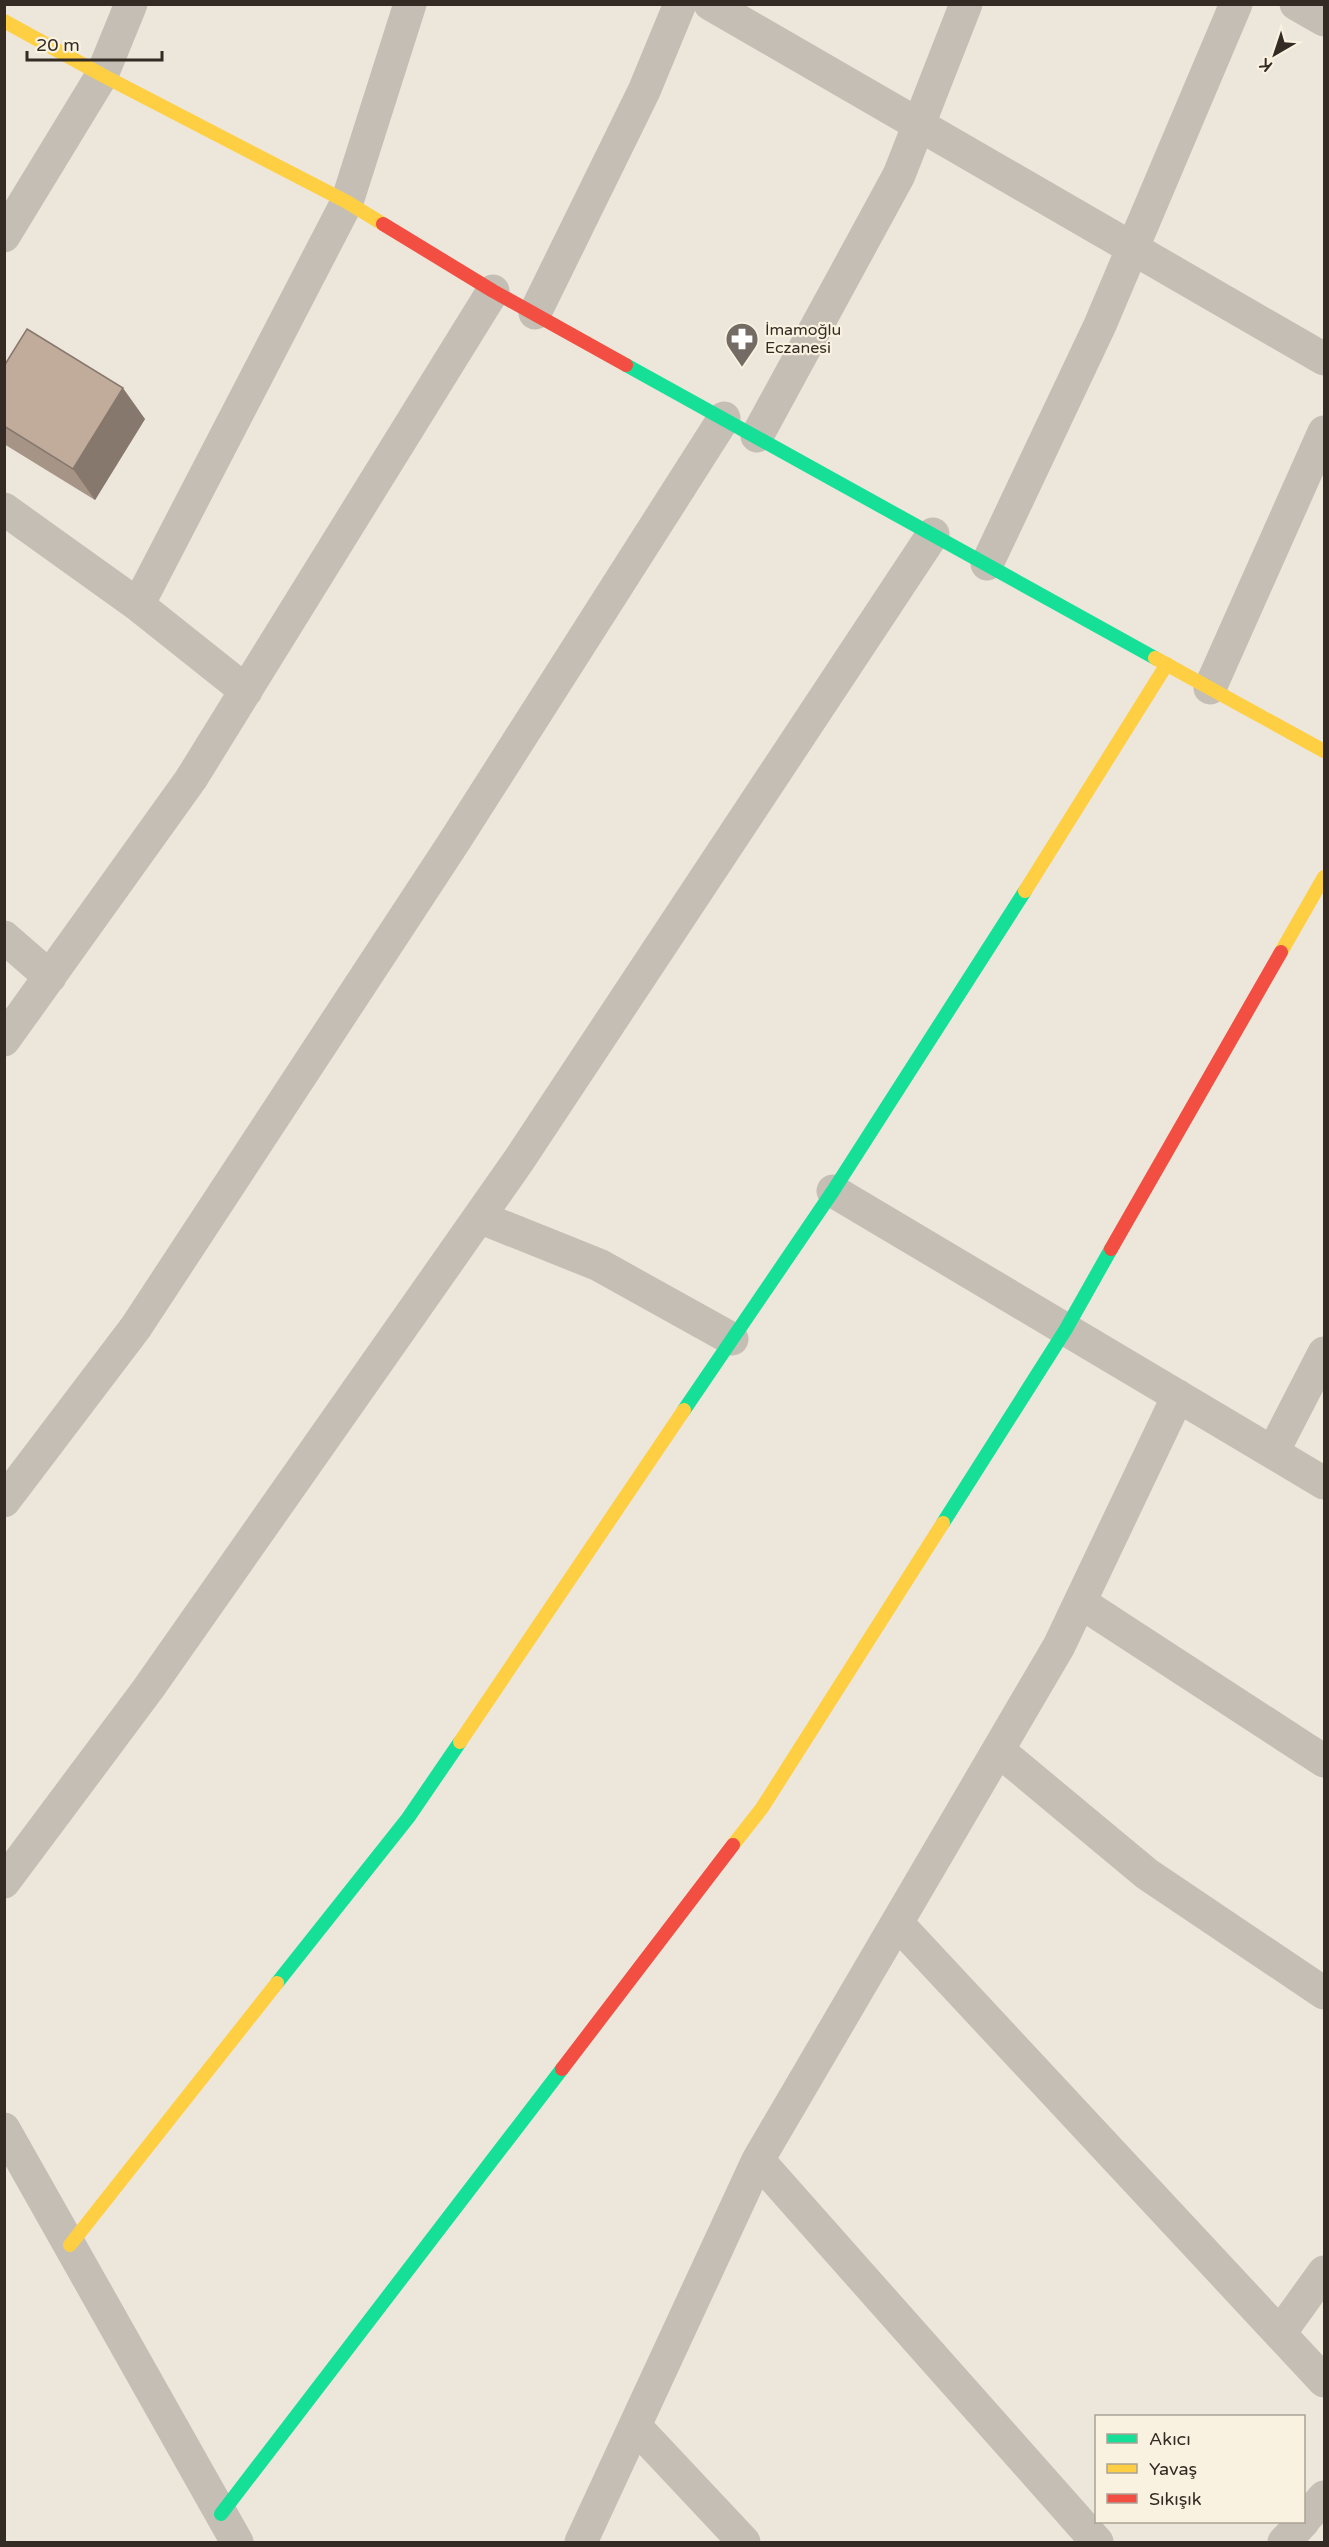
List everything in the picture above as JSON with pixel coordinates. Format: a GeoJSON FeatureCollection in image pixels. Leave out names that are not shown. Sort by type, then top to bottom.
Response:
{"type":"FeatureCollection","features":[{"type":"Feature","properties":{"kind":"street"},"geometry":{"type":"LineString","coordinates":[[4,236],[102,75],[131,4]]}},
{"type":"Feature","properties":{"kind":"street"},"geometry":{"type":"LineString","coordinates":[[138,604],[347,202],[410,4]]}},
{"type":"Feature","properties":{"kind":"street"},"geometry":{"type":"LineString","coordinates":[[535,313],[644,92],[680,4]]}},
{"type":"Feature","properties":{"kind":"street"},"geometry":{"type":"LineString","coordinates":[[710,4],[1324,359]]}},
{"type":"Feature","properties":{"kind":"street"},"geometry":{"type":"LineString","coordinates":[[757,436],[899,175],[966,4]]}},
{"type":"Feature","properties":{"kind":"street"},"geometry":{"type":"LineString","coordinates":[[987,564],[1100,325],[1236,4]]}},
{"type":"Feature","properties":{"kind":"street"},"geometry":{"type":"LineString","coordinates":[[1296,4],[1324,20]]}},
{"type":"Feature","properties":{"kind":"street"},"geometry":{"type":"LineString","coordinates":[[4,21],[102,75],[347,202],[493,291],[1324,751]]}},
{"type":"Feature","properties":{"kind":"street"},"geometry":{"type":"LineString","coordinates":[[4,1040],[191,779],[493,291]]}},
{"type":"Feature","properties":{"kind":"street"},"geometry":{"type":"LineString","coordinates":[[4,1501],[136,1327],[453,842],[724,418]]}},
{"type":"Feature","properties":{"kind":"street"},"geometry":{"type":"LineString","coordinates":[[1210,688],[1324,432]]}},
{"type":"Feature","properties":{"kind":"street"},"geometry":{"type":"LineString","coordinates":[[4,509],[138,604],[246,691]]}},
{"type":"Feature","properties":{"kind":"street"},"geometry":{"type":"LineString","coordinates":[[4,1882],[148,1689],[479,1217],[933,534]]}},
{"type":"Feature","properties":{"kind":"street"},"geometry":{"type":"LineString","coordinates":[[70,2245],[408,1818],[833,1191],[1076,811],[1167,664]]}},
{"type":"Feature","properties":{"kind":"street"},"geometry":{"type":"LineString","coordinates":[[221,2514],[762,1808],[1066,1329],[1324,877]]}},
{"type":"Feature","properties":{"kind":"street"},"geometry":{"type":"LineString","coordinates":[[4,937],[50,977]]}},
{"type":"Feature","properties":{"kind":"street"},"geometry":{"type":"LineString","coordinates":[[833,1191],[1324,1483]]}},
{"type":"Feature","properties":{"kind":"street"},"geometry":{"type":"LineString","coordinates":[[479,1217],[599,1265],[732,1339]]}},
{"type":"Feature","properties":{"kind":"street"},"geometry":{"type":"LineString","coordinates":[[1273,1452],[1324,1353]]}},
{"type":"Feature","properties":{"kind":"street"},"geometry":{"type":"LineString","coordinates":[[581,2542],[759,2160],[1059,1646],[1178,1396]]}},
{"type":"Feature","properties":{"kind":"street"},"geometry":{"type":"LineString","coordinates":[[1080,1602],[1324,1761]]}},
{"type":"Feature","properties":{"kind":"street"},"geometry":{"type":"LineString","coordinates":[[998,1750],[1147,1874],[1324,1993]]}},
{"type":"Feature","properties":{"kind":"street"},"geometry":{"type":"LineString","coordinates":[[897,1923],[1324,2382]]}},
{"type":"Feature","properties":{"kind":"street"},"geometry":{"type":"LineString","coordinates":[[4,2129],[237,2542]]}},
{"type":"Feature","properties":{"kind":"street"},"geometry":{"type":"LineString","coordinates":[[759,2160],[1097,2542]]}},
{"type":"Feature","properties":{"kind":"street"},"geometry":{"type":"LineString","coordinates":[[1280,2333],[1324,2272]]}},
{"type":"Feature","properties":{"kind":"street"},"geometry":{"type":"LineString","coordinates":[[635,2426],[744,2542]]}},
{"type":"Feature","properties":{"kind":"street"},"geometry":{"type":"LineString","coordinates":[[1305,2519],[1324,2496]]}},
{"type":"Feature","properties":{"kind":"street"},"geometry":{"type":"LineString","coordinates":[[1284,2542],[1301,2523]]}},
{"type":"Feature","properties":{"kind":"building"},"geometry":{"type":"Polygon","coordinates":[[[27,329],[123,388],[73,469],[4,426],[4,366],[27,329]]]}},
{"type":"Feature","properties":{"kind":"traffic: fast"},"geometry":{"type":"LineString","coordinates":[[626,365],[1155,658]]}},
{"type":"Feature","properties":{"kind":"traffic: fast"},"geometry":{"type":"LineString","coordinates":[[684,1410],[833,1191],[1025,891]]}},
{"type":"Feature","properties":{"kind":"traffic: fast"},"geometry":{"type":"LineString","coordinates":[[943,1523],[1066,1329],[1111,1249]]}},
{"type":"Feature","properties":{"kind":"traffic: fast"},"geometry":{"type":"LineString","coordinates":[[277,1983],[408,1818],[460,1742]]}},
{"type":"Feature","properties":{"kind":"traffic: fast"},"geometry":{"type":"LineString","coordinates":[[221,2514],[562,2069]]}},
{"type":"Feature","properties":{"kind":"traffic: slow"},"geometry":{"type":"LineString","coordinates":[[4,21],[102,75],[347,202],[383,224]]}},
{"type":"Feature","properties":{"kind":"traffic: slow"},"geometry":{"type":"LineString","coordinates":[[1155,658],[1324,751]]}},
{"type":"Feature","properties":{"kind":"traffic: slow"},"geometry":{"type":"LineString","coordinates":[[1025,891],[1167,664]]}},
{"type":"Feature","properties":{"kind":"traffic: slow"},"geometry":{"type":"LineString","coordinates":[[1281,952],[1324,877]]}},
{"type":"Feature","properties":{"kind":"traffic: slow"},"geometry":{"type":"LineString","coordinates":[[460,1742],[684,1410]]}},
{"type":"Feature","properties":{"kind":"traffic: slow"},"geometry":{"type":"LineString","coordinates":[[733,1845],[762,1808],[943,1523]]}},
{"type":"Feature","properties":{"kind":"traffic: slow"},"geometry":{"type":"LineString","coordinates":[[70,2245],[277,1983]]}},
{"type":"Feature","properties":{"kind":"traffic: jam"},"geometry":{"type":"LineString","coordinates":[[383,224],[493,291],[626,365]]}},
{"type":"Feature","properties":{"kind":"traffic: jam"},"geometry":{"type":"LineString","coordinates":[[1111,1249],[1281,952]]}},
{"type":"Feature","properties":{"kind":"traffic: jam"},"geometry":{"type":"LineString","coordinates":[[562,2069],[733,1845]]}},
{"type":"Feature","properties":{"kind":"place","name":"İmamoğlu Eczanesi"},"geometry":{"type":"Point","coordinates":[742,368]}}]}
